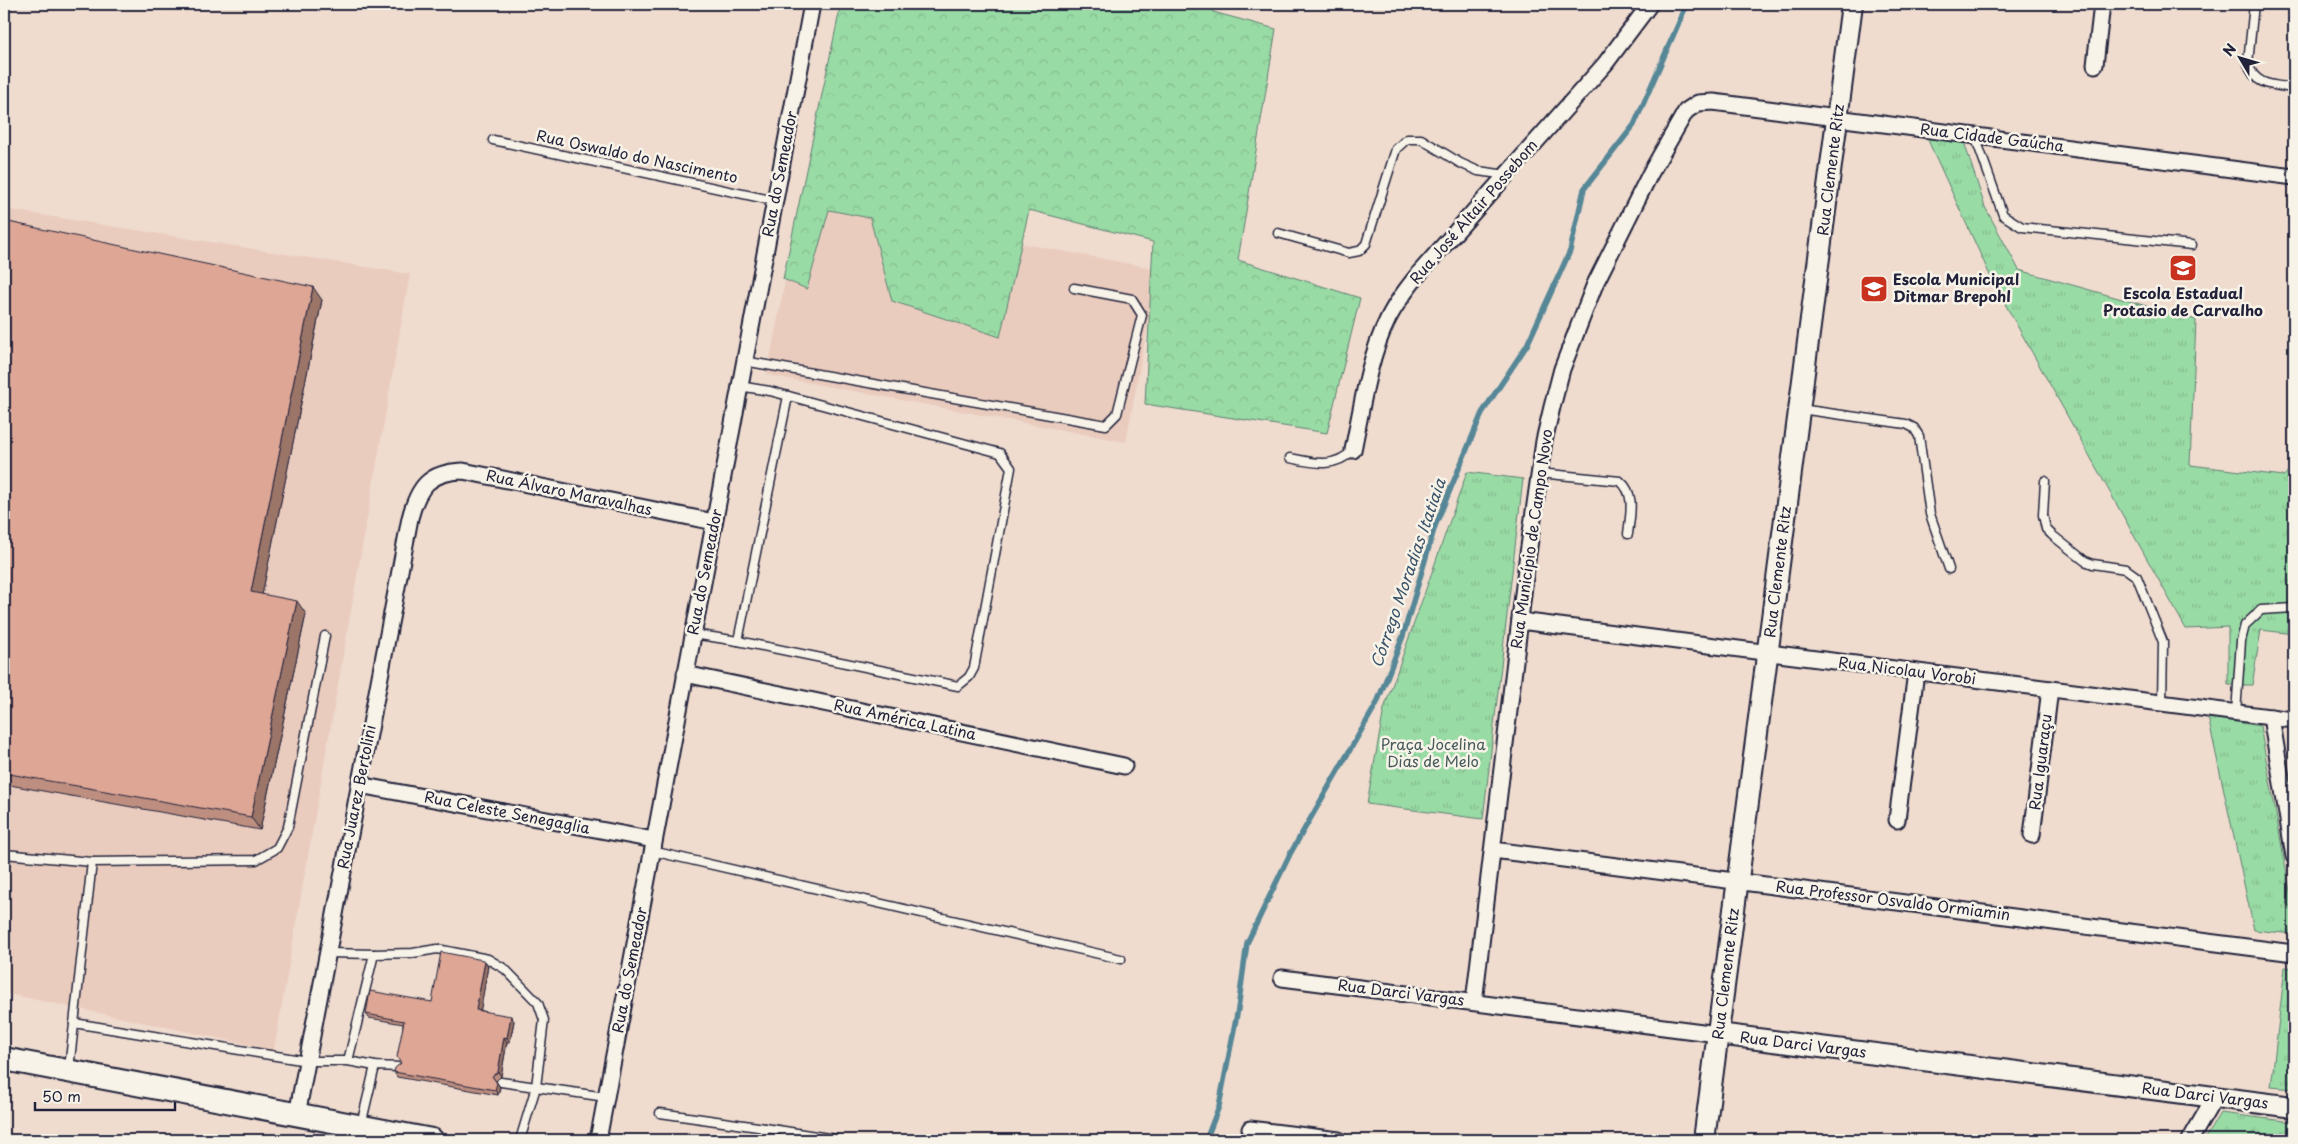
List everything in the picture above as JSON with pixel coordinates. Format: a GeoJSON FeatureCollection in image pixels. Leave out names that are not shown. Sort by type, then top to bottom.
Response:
{"type":"FeatureCollection","features":[{"type":"Feature","properties":{"kind":"main road"},"geometry":{"type":"LineString","coordinates":[[4,1059],[432,1140]]}},
{"type":"Feature","properties":{"kind":"street","name":"Rua do Semeador"},"geometry":{"type":"LineString","coordinates":[[598,1140],[812,4]]}},
{"type":"Feature","properties":{"kind":"street","name":"Rua José Altair Possebom"},"geometry":{"type":"LineString","coordinates":[[1353,450],[1372,367],[1388,319],[1401,296],[1605,64],[1650,4]]}},
{"type":"Feature","properties":{"kind":"street","name":"Rua Clemente Ritz"},"geometry":{"type":"LineString","coordinates":[[1704,1140],[1852,4]]}},
{"type":"Feature","properties":{"kind":"street"},"geometry":{"type":"LineString","coordinates":[[2095,65],[2102,4]]}},
{"type":"Feature","properties":{"kind":"street","name":"Rua Cidade Gaúcha"},"geometry":{"type":"LineString","coordinates":[[1691,106],[1705,101],[2294,177]]}},
{"type":"Feature","properties":{"kind":"street","name":"Rua Município de Campo Novo"},"geometry":{"type":"LineString","coordinates":[[1474,1002],[1520,621],[1544,441],[1562,369],[1595,284],[1650,174],[1681,118],[1691,106]]}},
{"type":"Feature","properties":{"kind":"street","name":"Rua Álvaro Maravalhas"},"geometry":{"type":"LineString","coordinates":[[426,483],[444,473],[463,471],[714,522]]}},
{"type":"Feature","properties":{"kind":"street","name":"Rua Juarez Bertolini"},"geometry":{"type":"LineString","coordinates":[[297,1115],[410,518],[418,493],[426,483]]}},
{"type":"Feature","properties":{"kind":"street","name":"Rua Nicolau Vorobi"},"geometry":{"type":"LineString","coordinates":[[1520,621],[2294,720]]}},
{"type":"Feature","properties":{"kind":"street"},"geometry":{"type":"LineString","coordinates":[[1897,820],[1916,672]]}},
{"type":"Feature","properties":{"kind":"street","name":"Rua América Latina"},"geometry":{"type":"LineString","coordinates":[[686,674],[1124,766]]}},
{"type":"Feature","properties":{"kind":"street","name":"Rua Iguaraçu"},"geometry":{"type":"LineString","coordinates":[[2032,835],[2050,689]]}},
{"type":"Feature","properties":{"kind":"street"},"geometry":{"type":"LineString","coordinates":[[2271,717],[2294,856]]}},
{"type":"Feature","properties":{"kind":"street","name":"Rua Celeste Senegaglia"},"geometry":{"type":"LineString","coordinates":[[359,785],[653,846]]}},
{"type":"Feature","properties":{"kind":"street","name":"Rua Professor Osvaldo Ormiamin"},"geometry":{"type":"LineString","coordinates":[[1492,850],[2294,953]]}},
{"type":"Feature","properties":{"kind":"street","name":"Rua Darci Vargas"},"geometry":{"type":"LineString","coordinates":[[1282,978],[2294,1107]]}},
{"type":"Feature","properties":{"kind":"street"},"geometry":{"type":"LineString","coordinates":[[2190,1140],[2215,1097]]}},
{"type":"Feature","properties":{"kind":"street"},"geometry":{"type":"LineString","coordinates":[[1250,1129],[1339,1140]]}},
{"type":"Feature","properties":{"kind":"lane"},"geometry":{"type":"LineString","coordinates":[[2254,4],[2248,63],[2250,72],[2256,80],[2266,85],[2294,88]]}},
{"type":"Feature","properties":{"kind":"lane"},"geometry":{"type":"LineString","coordinates":[[1975,136],[2003,216],[2022,227],[2192,245]]}},
{"type":"Feature","properties":{"kind":"lane"},"geometry":{"type":"LineString","coordinates":[[1278,233],[1349,253],[1359,251],[1366,244],[1396,149],[1407,139],[1421,139],[1460,163],[1478,171],[1507,175]]}},
{"type":"Feature","properties":{"kind":"lane","name":"Rua Oswaldo do Nascimento"},"geometry":{"type":"LineString","coordinates":[[493,140],[774,201]]}},
{"type":"Feature","properties":{"kind":"lane"},"geometry":{"type":"LineString","coordinates":[[744,361],[1106,425],[1117,414],[1142,315],[1132,299],[1074,288]]}},
{"type":"Feature","properties":{"kind":"lane"},"geometry":{"type":"LineString","coordinates":[[693,634],[738,641],[958,686],[969,678],[974,668],[1011,468],[1007,460],[1000,453],[770,390],[740,386]]}},
{"type":"Feature","properties":{"kind":"lane"},"geometry":{"type":"LineString","coordinates":[[738,641],[788,396]]}},
{"type":"Feature","properties":{"kind":"lane"},"geometry":{"type":"LineString","coordinates":[[1800,408],[1906,424],[1914,428],[1919,436],[1930,514],[1949,568]]}},
{"type":"Feature","properties":{"kind":"lane"},"geometry":{"type":"LineString","coordinates":[[1290,458],[1316,464],[1328,464],[1338,462],[1353,450]]}},
{"type":"Feature","properties":{"kind":"lane"},"geometry":{"type":"LineString","coordinates":[[1539,473],[1620,481],[1628,487],[1631,494],[1628,534]]}},
{"type":"Feature","properties":{"kind":"lane"},"geometry":{"type":"LineString","coordinates":[[2045,481],[2043,515],[2046,528],[2052,535],[2085,561],[2126,569],[2137,577],[2164,642],[2162,704]]}},
{"type":"Feature","properties":{"kind":"lane"},"geometry":{"type":"LineString","coordinates":[[2236,713],[2241,640],[2245,625],[2261,610],[2294,608]]}},
{"type":"Feature","properties":{"kind":"lane"},"geometry":{"type":"LineString","coordinates":[[4,854],[92,862],[256,860],[277,848],[288,827],[325,636]]}},
{"type":"Feature","properties":{"kind":"lane"},"geometry":{"type":"LineString","coordinates":[[653,846],[1121,959]]}},
{"type":"Feature","properties":{"kind":"lane"},"geometry":{"type":"LineString","coordinates":[[69,1071],[92,862]]}},
{"type":"Feature","properties":{"kind":"lane"},"geometry":{"type":"LineString","coordinates":[[328,953],[413,953],[437,949],[488,959],[505,969],[538,1003],[544,1020],[536,1087],[520,1140]]}},
{"type":"Feature","properties":{"kind":"lane"},"geometry":{"type":"LineString","coordinates":[[348,1061],[374,954]]}},
{"type":"Feature","properties":{"kind":"lane"},"geometry":{"type":"LineString","coordinates":[[74,1023],[307,1062],[348,1061],[375,1066],[399,1067]]}},
{"type":"Feature","properties":{"kind":"lane"},"geometry":{"type":"LineString","coordinates":[[361,1127],[375,1066]]}},
{"type":"Feature","properties":{"kind":"lane"},"geometry":{"type":"LineString","coordinates":[[501,1082],[606,1096]]}},
{"type":"Feature","properties":{"kind":"lane"},"geometry":{"type":"LineString","coordinates":[[660,1113],[835,1139]]}},
{"type":"Feature","properties":{"kind":"lane"},"geometry":{"type":"LineString","coordinates":[[762,1140],[765,1128]]}},
{"type":"Feature","properties":{"kind":"shaded area"},"geometry":{"type":"Polygon","coordinates":[[[800,202],[1158,269],[1126,442],[767,375],[800,202]]]}},
{"type":"Feature","properties":{"kind":"shaded area"},"geometry":{"type":"Polygon","coordinates":[[[4,209],[410,274],[274,1050],[4,993],[4,209]]]}},
{"type":"Feature","properties":{"kind":"green space"},"geometry":{"type":"Polygon","coordinates":[[[841,4],[1214,4],[1213,12],[1276,29],[1238,260],[1360,298],[1327,433],[1145,404],[1153,242],[1029,210],[1000,337],[892,301],[870,218],[829,210],[807,289],[783,279],[841,4]]]}},
{"type":"Feature","properties":{"kind":"green space"},"geometry":{"type":"Polygon","coordinates":[[[1927,138],[1963,139],[1985,207],[2019,270],[2196,320],[2190,465],[2284,476],[2294,464],[2294,634],[2261,630],[2252,685],[2228,685],[2228,627],[2186,629],[1994,284],[1927,138]]]}},
{"type":"Feature","properties":{"kind":"green space","name":"Praça Jocelina Dias de Melo"},"geometry":{"type":"Polygon","coordinates":[[[1467,472],[1523,479],[1483,819],[1367,804],[1384,709],[1467,472]]]}},
{"type":"Feature","properties":{"kind":"green space"},"geometry":{"type":"Polygon","coordinates":[[[2208,717],[2260,726],[2294,913],[2294,934],[2254,930],[2208,717]]]}},
{"type":"Feature","properties":{"kind":"green space"},"geometry":{"type":"Polygon","coordinates":[[[2285,967],[2294,968],[2294,1089],[2271,1087],[2285,967]]]}},
{"type":"Feature","properties":{"kind":"green space"},"geometry":{"type":"Polygon","coordinates":[[[2220,1113],[2294,1122],[2294,1140],[2204,1140],[2220,1113]]]}},
{"type":"Feature","properties":{"kind":"building"},"geometry":{"type":"Polygon","coordinates":[[[4,221],[313,287],[251,592],[297,601],[251,817],[4,773],[4,221]]]}},
{"type":"Feature","properties":{"kind":"building"},"geometry":{"type":"Polygon","coordinates":[[[441,952],[485,961],[476,1010],[511,1016],[507,1038],[504,1037],[498,1072],[492,1076],[497,1083],[495,1090],[394,1072],[395,1068],[401,1063],[397,1057],[404,1021],[366,1014],[370,991],[432,1002],[441,952]]]}},
{"type":"Feature","properties":{"kind":"waterway","name":"Córrego Moradias Itatiaia"},"geometry":{"type":"LineString","coordinates":[[1206,1140],[1219,1106],[1238,1009],[1247,943],[1290,854],[1377,703],[1403,636],[1435,526],[1482,413],[1527,345],[1570,251],[1584,189],[1634,125],[1687,4]]}},
{"type":"Feature","properties":{"kind":"place","name":"Escola Estadual Protasio de Carvalho"},"geometry":{"type":"Point","coordinates":[2183,268]}},
{"type":"Feature","properties":{"kind":"place","name":"Escola Municipal Ditmar Brepohl"},"geometry":{"type":"Point","coordinates":[1874,289]}}]}
